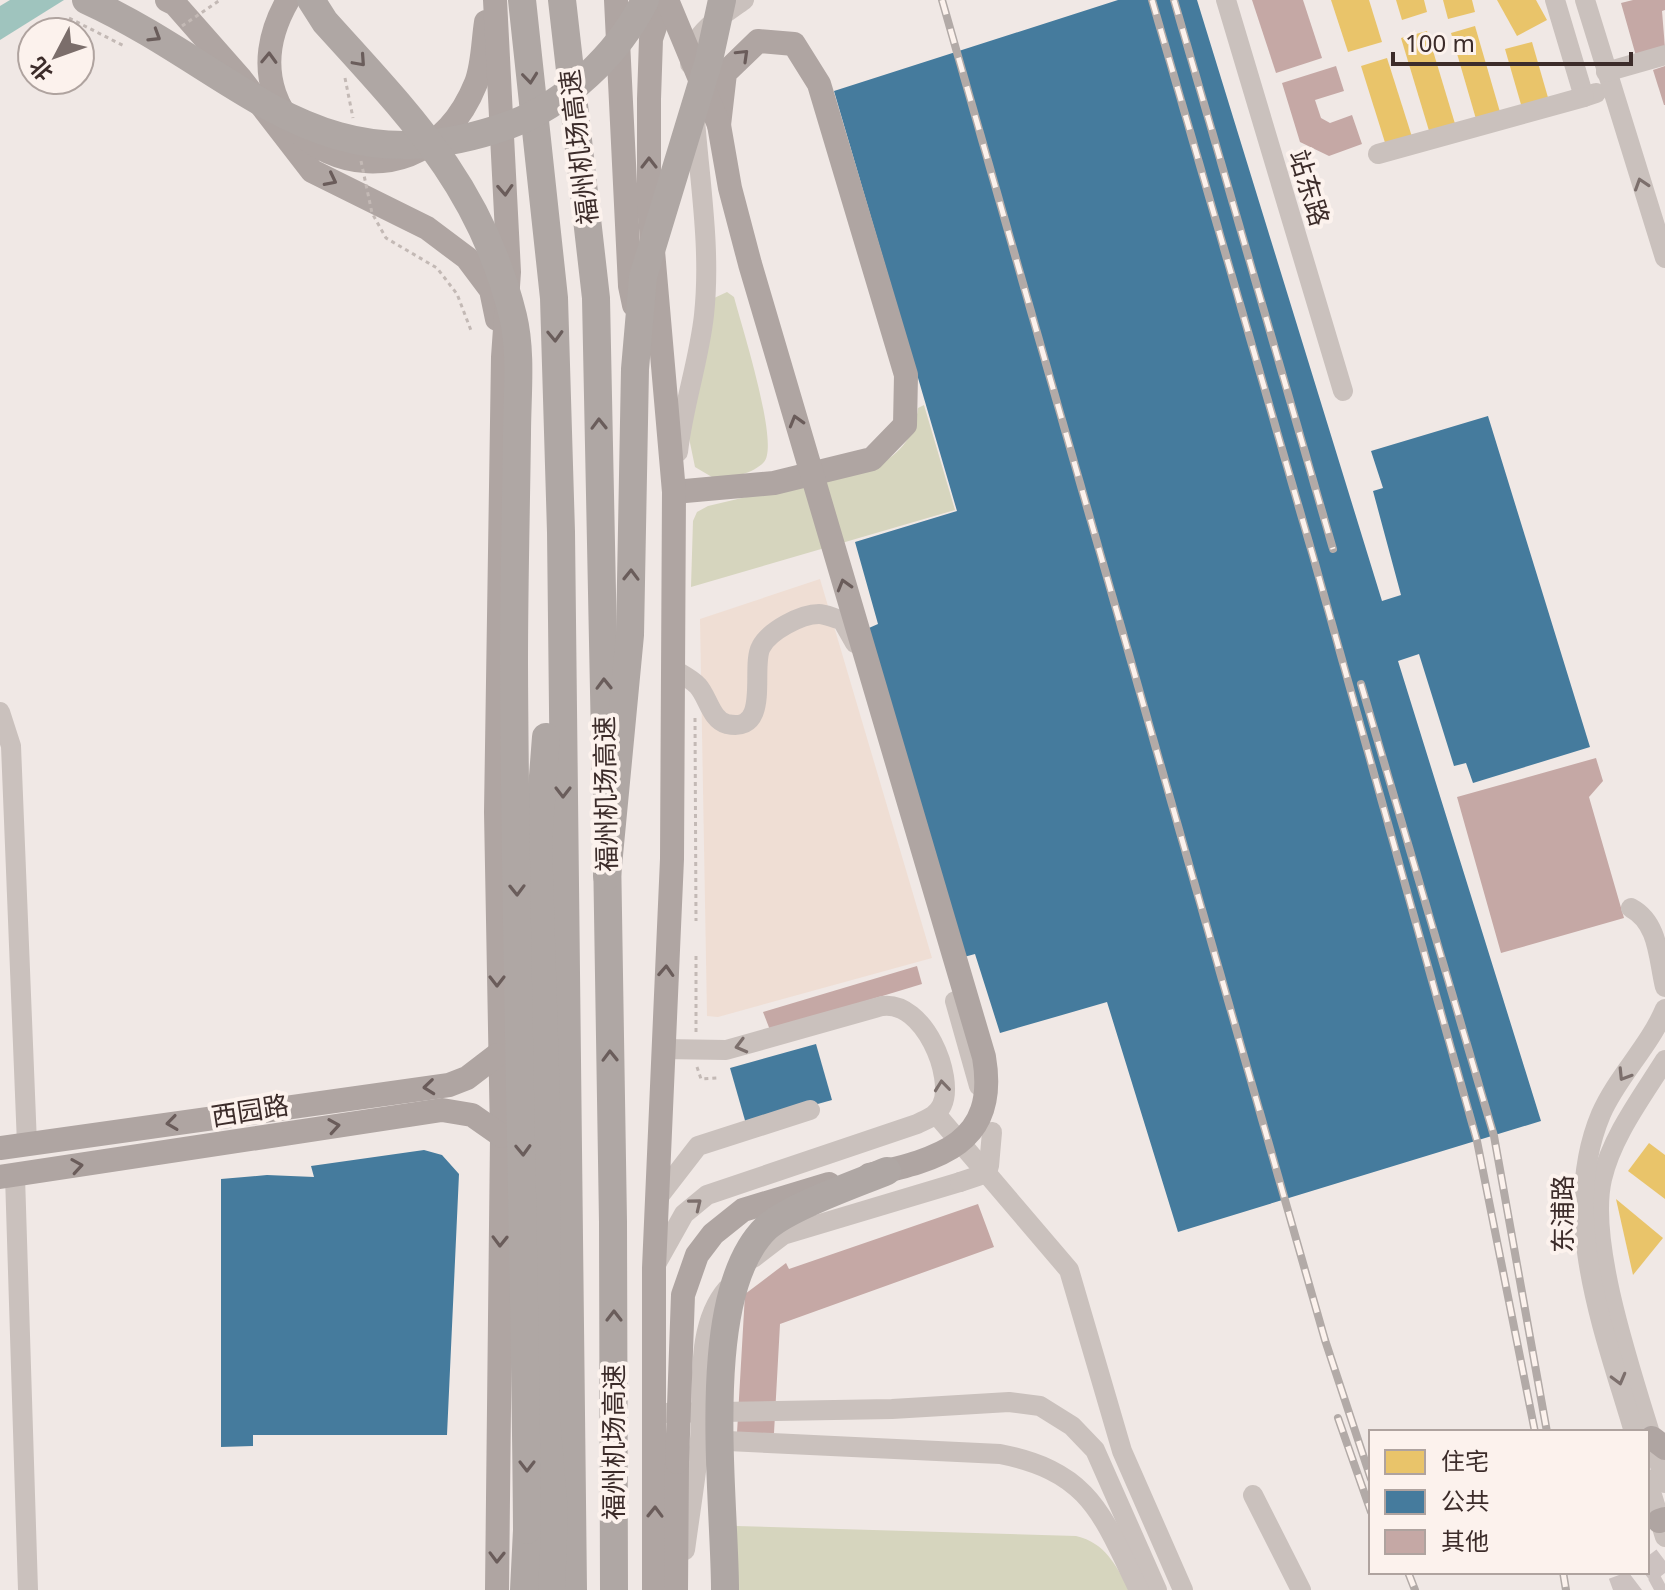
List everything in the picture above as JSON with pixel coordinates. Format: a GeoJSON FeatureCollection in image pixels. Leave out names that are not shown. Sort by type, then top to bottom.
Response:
{"type":"FeatureCollection","features":[{"type":"Feature","properties":{"kind":"highway"},"geometry":{"type":"LineString","coordinates":[[86,0],[124,18],[271,108],[314,128],[377,146],[406,148],[465,141],[522,120],[554,102],[599,64],[636,19],[645,0]]}},
{"type":"Feature","properties":{"kind":"highway"},"geometry":{"type":"LineString","coordinates":[[311,0],[325,22],[454,173],[483,226],[514,319],[517,379],[514,660],[518,1032],[525,1209],[527,1530],[524,1590]]}},
{"type":"Feature","properties":{"kind":"highway","name":"福州机场高速"},"geometry":{"type":"LineString","coordinates":[[522,0],[554,298],[561,532],[573,1590]]}},
{"type":"Feature","properties":{"kind":"highway","name":"福州机场高速"},"geometry":{"type":"LineString","coordinates":[[562,0],[596,298],[614,1237],[614,1590]]}},
{"type":"Feature","properties":{"kind":"highway"},"geometry":{"type":"LineString","coordinates":[[607,876],[630,635],[635,369],[643,277],[709,60],[722,0]]}},
{"type":"Feature","properties":{"kind":"highway"},"geometry":{"type":"LineString","coordinates":[[551,1590],[554,1512],[545,1406],[547,1134],[538,841],[561,532]]}},
{"type":"Feature","properties":{"kind":"highway"},"geometry":{"type":"LineString","coordinates":[[725,1590],[722,1346],[733,1282],[750,1246],[768,1226],[887,1171]]}},
{"type":"Feature","properties":{"kind":"main road"},"geometry":{"type":"LineString","coordinates":[[167,0],[175,4],[232,69],[312,171],[427,228],[467,258],[491,290],[503,357]]}},
{"type":"Feature","properties":{"kind":"main road"},"geometry":{"type":"LineString","coordinates":[[288,0],[274,25],[268,49],[269,75],[277,98],[287,115],[314,145],[351,162],[371,162],[391,161],[411,153],[446,129],[476,82],[492,0]]}},
{"type":"Feature","properties":{"kind":"main road"},"geometry":{"type":"LineString","coordinates":[[492,0],[509,272],[503,357],[496,812],[497,1055],[502,1136],[497,1590]]}},
{"type":"Feature","properties":{"kind":"main road"},"geometry":{"type":"LineString","coordinates":[[616,0],[630,286],[674,492]]}},
{"type":"Feature","properties":{"kind":"main road"},"geometry":{"type":"LineString","coordinates":[[666,0],[719,125],[730,188],[750,264],[973,1017],[988,1077],[984,1110],[967,1138],[936,1156],[823,1185],[743,1210],[713,1234],[697,1255],[683,1295],[677,1462],[678,1590]]}},
{"type":"Feature","properties":{"kind":"main road"},"geometry":{"type":"LineString","coordinates":[[654,1590],[654,1268],[672,859],[674,492],[649,205],[651,39],[666,0]]}},
{"type":"Feature","properties":{"kind":"main road"},"geometry":{"type":"LineString","coordinates":[[674,492],[774,483],[872,459],[905,425],[906,375],[819,84],[794,44],[758,41],[725,73],[719,125]]}},
{"type":"Feature","properties":{"kind":"main road","name":"西园路"},"geometry":{"type":"LineString","coordinates":[[0,1148],[449,1085],[467,1078],[497,1055]]}},
{"type":"Feature","properties":{"kind":"main road","name":"西园路"},"geometry":{"type":"LineString","coordinates":[[8,1177],[442,1110],[472,1115],[502,1136]]}},
{"type":"Feature","properties":{"kind":"street"},"geometry":{"type":"LineString","coordinates":[[674,492],[681,418],[704,318],[707,274],[690,54],[707,27],[744,0]]}},
{"type":"Feature","properties":{"kind":"street","name":"站东路"},"geometry":{"type":"LineString","coordinates":[[1226,0],[1343,391]]}},
{"type":"Feature","properties":{"kind":"street"},"geometry":{"type":"LineString","coordinates":[[1555,0],[1584,97]]}},
{"type":"Feature","properties":{"kind":"street"},"geometry":{"type":"LineString","coordinates":[[1585,0],[1665,258]]}},
{"type":"Feature","properties":{"kind":"street"},"geometry":{"type":"LineString","coordinates":[[1378,154],[1584,97],[1608,80],[1665,55]]}},
{"type":"Feature","properties":{"kind":"street"},"geometry":{"type":"LineString","coordinates":[[673,669],[701,689],[716,717],[726,724],[740,724],[752,715],[759,698],[757,673],[761,647],[778,629],[817,614],[842,620],[857,647],[992,1132],[989,1166],[978,1176],[783,1235],[756,1255],[718,1300],[704,1348],[700,1439],[678,1590]]}},
{"type":"Feature","properties":{"kind":"street"},"geometry":{"type":"LineString","coordinates":[[0,712],[11,746],[27,1144]]}},
{"type":"Feature","properties":{"kind":"street"},"geometry":{"type":"LineString","coordinates":[[1631,908],[1644,917],[1654,932],[1664,981]]}},
{"type":"Feature","properties":{"kind":"street"},"geometry":{"type":"LineString","coordinates":[[654,1268],[684,1214],[707,1195],[909,1127],[936,1114],[944,1100],[944,1083],[929,1036],[916,1016],[899,1005],[882,1006],[726,1050],[663,1049]]}},
{"type":"Feature","properties":{"kind":"street","name":"东浦路"},"geometry":{"type":"LineString","coordinates":[[1647,1430],[1589,1265],[1584,1201],[1595,1134],[1602,1114],[1665,1009]]}},
{"type":"Feature","properties":{"kind":"street","name":"东浦路"},"geometry":{"type":"LineString","coordinates":[[1648,1430],[1608,1278],[1599,1214],[1607,1163],[1665,1060]]}},
{"type":"Feature","properties":{"kind":"street"},"geometry":{"type":"LineString","coordinates":[[657,1199],[698,1146],[810,1110]]}},
{"type":"Feature","properties":{"kind":"street"},"geometry":{"type":"LineString","coordinates":[[936,1114],[1069,1270],[1122,1451],[1183,1590]]}},
{"type":"Feature","properties":{"kind":"street"},"geometry":{"type":"LineString","coordinates":[[8,1177],[28,1590]]}},
{"type":"Feature","properties":{"kind":"street"},"geometry":{"type":"LineString","coordinates":[[655,1413],[892,1409],[1009,1402],[1040,1406],[1072,1426],[1095,1450],[1157,1590]]}},
{"type":"Feature","properties":{"kind":"street"},"geometry":{"type":"LineString","coordinates":[[655,1438],[1000,1454],[1076,1486],[1095,1503],[1139,1590]]}},
{"type":"Feature","properties":{"kind":"street","name":"东浦路"},"geometry":{"type":"LineString","coordinates":[[1650,1439],[1665,1483]]}},
{"type":"Feature","properties":{"kind":"street"},"geometry":{"type":"LineString","coordinates":[[1649,1485],[1663,1526]]}},
{"type":"Feature","properties":{"kind":"street"},"geometry":{"type":"LineString","coordinates":[[1253,1495],[1301,1590]]}},
{"type":"Feature","properties":{"kind":"path"},"geometry":{"type":"LineString","coordinates":[[345,76],[354,122]]}},
{"type":"Feature","properties":{"kind":"path"},"geometry":{"type":"LineString","coordinates":[[360,152],[372,213],[386,238],[437,268],[457,294],[472,333]]}},
{"type":"Feature","properties":{"kind":"path"},"geometry":{"type":"LineString","coordinates":[[695,714],[696,921]]}},
{"type":"Feature","properties":{"kind":"path"},"geometry":{"type":"LineString","coordinates":[[696,956],[696,1032]]}},
{"type":"Feature","properties":{"kind":"path"},"geometry":{"type":"LineString","coordinates":[[697,1067],[701,1079],[717,1078]]}},
{"type":"Feature","properties":{"kind":"green space"},"geometry":{"type":"Polygon","coordinates":[[[727,292],[734,297],[758,383],[768,451],[764,462],[754,469],[717,480],[695,467],[689,438],[712,299],[727,292]]]}},
{"type":"Feature","properties":{"kind":"green space"},"geometry":{"type":"Polygon","coordinates":[[[924,405],[955,510],[691,587],[693,521],[697,512],[708,506],[878,466],[906,442],[914,427],[918,408],[924,405]]]}},
{"type":"Feature","properties":{"kind":"green space"},"geometry":{"type":"Polygon","coordinates":[[[736,1526],[1076,1536],[1102,1550],[1130,1590],[736,1590],[736,1526]]]}},
{"type":"Feature","properties":{"kind":"shaded area"},"geometry":{"type":"Polygon","coordinates":[[[820,579],[932,958],[718,1017],[707,1016],[700,619],[820,579]]]}},
{"type":"Feature","properties":{"kind":"water"},"geometry":{"type":"Polygon","coordinates":[[[10,0],[64,0],[38,16],[16,16],[16,30],[0,40],[0,6],[10,0]]]}},
{"type":"Feature","properties":{"kind":"building: 住宅"},"geometry":{"type":"Polygon","coordinates":[[[1331,0],[1369,0],[1382,42],[1348,52],[1331,0]]]}},
{"type":"Feature","properties":{"kind":"building: 住宅"},"geometry":{"type":"Polygon","coordinates":[[[1396,0],[1424,0],[1427,12],[1402,20],[1396,0]]]}},
{"type":"Feature","properties":{"kind":"building: 住宅"},"geometry":{"type":"Polygon","coordinates":[[[1443,0],[1472,0],[1475,12],[1448,19],[1443,0]]]}},
{"type":"Feature","properties":{"kind":"building: 住宅"},"geometry":{"type":"Polygon","coordinates":[[[1497,0],[1536,0],[1547,20],[1517,36],[1497,0]]]}},
{"type":"Feature","properties":{"kind":"building: 住宅"},"geometry":{"type":"Polygon","coordinates":[[[1475,26],[1500,112],[1476,119],[1451,33],[1475,26]]]}},
{"type":"Feature","properties":{"kind":"building: 住宅"},"geometry":{"type":"Polygon","coordinates":[[[1427,31],[1456,127],[1430,134],[1401,38],[1427,31]]]}},
{"type":"Feature","properties":{"kind":"building: 住宅"},"geometry":{"type":"Polygon","coordinates":[[[1532,42],[1549,101],[1522,108],[1505,49],[1532,42]]]}},
{"type":"Feature","properties":{"kind":"building: 住宅"},"geometry":{"type":"Polygon","coordinates":[[[1387,58],[1413,140],[1387,149],[1361,66],[1387,58]]]}},
{"type":"Feature","properties":{"kind":"building: 住宅"},"geometry":{"type":"Polygon","coordinates":[[[1649,1143],[1665,1155],[1665,1199],[1628,1171],[1649,1143]]]}},
{"type":"Feature","properties":{"kind":"building: 住宅"},"geometry":{"type":"Polygon","coordinates":[[[1616,1199],[1663,1238],[1633,1275],[1616,1199]]]}},
{"type":"Feature","properties":{"kind":"building: 公共"},"geometry":{"type":"Polygon","coordinates":[[[1118,0],[1197,0],[1382,601],[1401,595],[1373,491],[1383,488],[1371,451],[1488,416],[1590,747],[1473,783],[1466,763],[1454,766],[1419,654],[1398,661],[1541,1121],[1178,1232],[1107,1002],[1000,1033],[975,954],[953,960],[862,631],[878,624],[855,542],[957,511],[834,91],[1118,0]]]}},
{"type":"Feature","properties":{"kind":"building: 公共"},"geometry":{"type":"Polygon","coordinates":[[[816,1044],[832,1100],[746,1124],[730,1068],[816,1044]]]}},
{"type":"Feature","properties":{"kind":"building: 公共"},"geometry":{"type":"Polygon","coordinates":[[[424,1150],[442,1155],[459,1174],[447,1435],[253,1435],[253,1446],[221,1447],[221,1179],[267,1175],[314,1177],[311,1166],[424,1150]]]}},
{"type":"Feature","properties":{"kind":"building: 其他"},"geometry":{"type":"Polygon","coordinates":[[[1252,0],[1303,0],[1322,58],[1276,73],[1252,0]]]}},
{"type":"Feature","properties":{"kind":"building: 其他"},"geometry":{"type":"Polygon","coordinates":[[[1665,0],[1665,10],[1662,11],[1665,48],[1636,56],[1621,3],[1665,0]]]}},
{"type":"Feature","properties":{"kind":"building: 其他"},"geometry":{"type":"Polygon","coordinates":[[[1336,66],[1344,91],[1315,100],[1321,118],[1330,123],[1352,115],[1362,144],[1329,156],[1300,142],[1282,83],[1336,66]]]}},
{"type":"Feature","properties":{"kind":"building: 其他"},"geometry":{"type":"Polygon","coordinates":[[[1665,66],[1665,105],[1664,105],[1653,70],[1665,66]]]}},
{"type":"Feature","properties":{"kind":"building: 其他"},"geometry":{"type":"Polygon","coordinates":[[[1596,758],[1603,781],[1589,797],[1624,918],[1501,953],[1457,797],[1596,758]]]}},
{"type":"Feature","properties":{"kind":"building: 其他"},"geometry":{"type":"Polygon","coordinates":[[[917,966],[922,984],[770,1030],[763,1012],[917,966]]]}},
{"type":"Feature","properties":{"kind":"building: 其他"},"geometry":{"type":"Polygon","coordinates":[[[978,1204],[994,1247],[780,1324],[774,1433],[737,1433],[745,1294],[786,1263],[789,1269],[978,1204]]]}},
{"type":"Feature","properties":{"kind":"tunnel"},"geometry":{"type":"LineString","coordinates":[[1649,1570],[1665,1558]]}},
{"type":"Feature","properties":{"kind":"tunnel"},"geometry":{"type":"LineString","coordinates":[[1613,1590],[1632,1583],[1644,1574]]}},
{"type":"Feature","properties":{"kind":"tunnel"},"geometry":{"type":"LineString","coordinates":[[1654,1590],[1665,1584]]}},
{"type":"Feature","properties":{"kind":"railway"},"geometry":{"type":"LineString","coordinates":[[942,0],[1325,1340],[1369,1473]]}},
{"type":"Feature","properties":{"kind":"railway"},"geometry":{"type":"LineString","coordinates":[[1152,0],[1313,556],[1477,1141],[1535,1430]]}},
{"type":"Feature","properties":{"kind":"railway"},"geometry":{"type":"LineString","coordinates":[[1174,0],[1333,549]]}},
{"type":"Feature","properties":{"kind":"railway"},"geometry":{"type":"LineString","coordinates":[[1361,684],[1494,1136],[1547,1430]]}},
{"type":"Feature","properties":{"kind":"railway"},"geometry":{"type":"LineString","coordinates":[[1338,1418],[1369,1506]]}},
{"type":"Feature","properties":{"kind":"railway"},"geometry":{"type":"LineString","coordinates":[[1409,1574],[1415,1590]]}},
{"type":"Feature","properties":{"kind":"railway"},"geometry":{"type":"LineString","coordinates":[[1563,1574],[1566,1590]]}}]}
